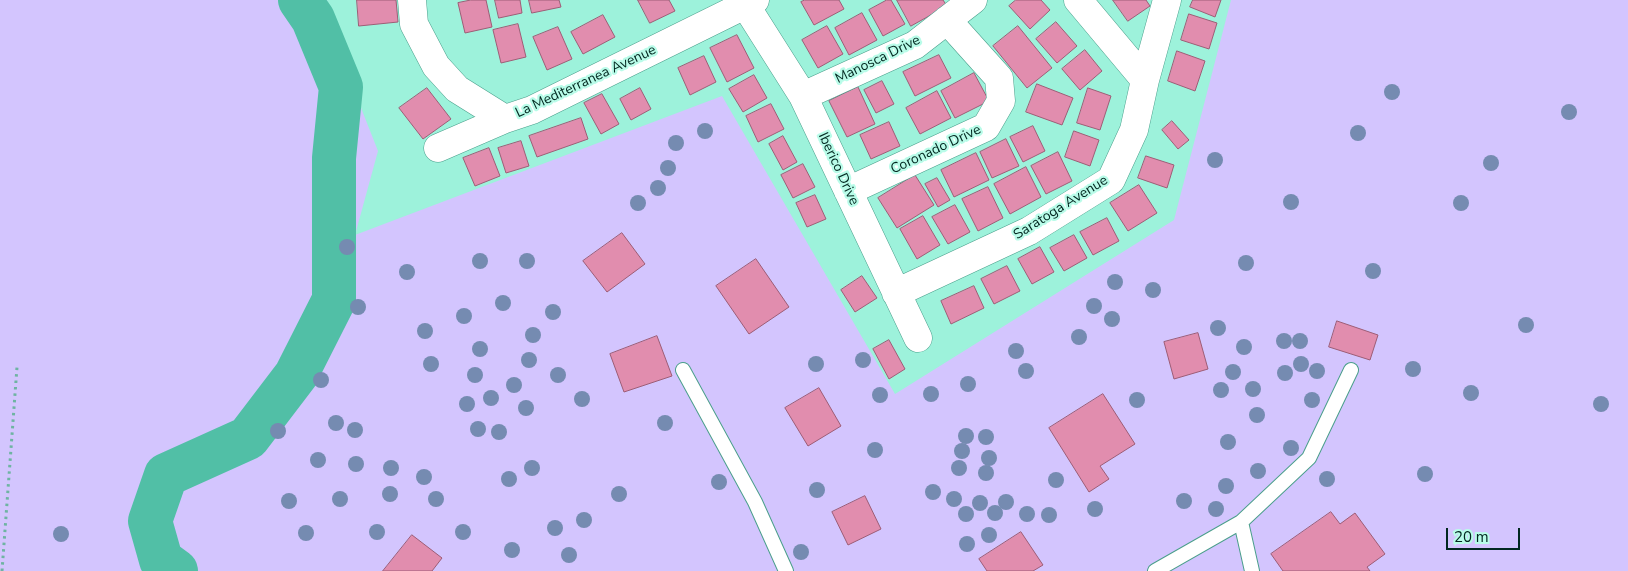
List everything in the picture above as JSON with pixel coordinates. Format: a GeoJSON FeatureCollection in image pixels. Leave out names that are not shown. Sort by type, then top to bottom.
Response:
{"type":"FeatureCollection","features":[{"type":"Feature","properties":{"kind":"street","name":"La Mediterranea Avenue"},"geometry":{"type":"LineString","coordinates":[[412,0],[414,24],[436,66],[457,89],[505,119],[532,110],[751,3]]}},
{"type":"Feature","properties":{"kind":"street","name":"Manosca Drive"},"geometry":{"type":"LineString","coordinates":[[803,96],[915,45],[973,0]]}},
{"type":"Feature","properties":{"kind":"street"},"geometry":{"type":"LineString","coordinates":[[1078,0],[1145,80]]}},
{"type":"Feature","properties":{"kind":"street","name":"Saratoga Avenue"},"geometry":{"type":"LineString","coordinates":[[896,293],[1029,231],[1111,180],[1134,130],[1166,0]]}},
{"type":"Feature","properties":{"kind":"street","name":"Iberico Drive"},"geometry":{"type":"LineString","coordinates":[[751,3],[761,27],[803,96],[918,338]]}},
{"type":"Feature","properties":{"kind":"street","name":"Coronado Drive"},"geometry":{"type":"LineString","coordinates":[[848,190],[986,127],[994,114],[1001,101],[999,78],[947,20]]}},
{"type":"Feature","properties":{"kind":"street"},"geometry":{"type":"LineString","coordinates":[[438,148],[505,119]]}},
{"type":"Feature","properties":{"kind":"lane"},"geometry":{"type":"LineString","coordinates":[[683,370],[755,502],[786,571]]}},
{"type":"Feature","properties":{"kind":"lane"},"geometry":{"type":"LineString","coordinates":[[1155,571],[1241,522],[1308,458],[1351,370]]}},
{"type":"Feature","properties":{"kind":"lane"},"geometry":{"type":"LineString","coordinates":[[1241,522],[1252,571]]}},
{"type":"Feature","properties":{"kind":"path"},"geometry":{"type":"LineString","coordinates":[[2,571],[17,367]]}},
{"type":"Feature","properties":{"kind":"shaded area"},"geometry":{"type":"Polygon","coordinates":[[[0,0],[327,0],[335,42],[378,151],[355,235],[722,96],[895,394],[1174,220],[1231,0],[1628,0],[1628,571],[0,571],[0,0]]]}},
{"type":"Feature","properties":{"kind":"building"},"geometry":{"type":"Polygon","coordinates":[[[357,0],[396,0],[398,22],[359,26],[357,0]]]}},
{"type":"Feature","properties":{"kind":"building"},"geometry":{"type":"Polygon","coordinates":[[[471,0],[486,0],[492,27],[465,33],[458,3],[471,0]]]}},
{"type":"Feature","properties":{"kind":"building"},"geometry":{"type":"Polygon","coordinates":[[[495,0],[520,0],[522,13],[499,18],[495,0]]]}},
{"type":"Feature","properties":{"kind":"building"},"geometry":{"type":"Polygon","coordinates":[[[529,0],[559,0],[561,7],[532,13],[529,0]]]}},
{"type":"Feature","properties":{"kind":"building"},"geometry":{"type":"Polygon","coordinates":[[[638,0],[669,0],[675,11],[650,23],[638,0]]]}},
{"type":"Feature","properties":{"kind":"building"},"geometry":{"type":"Polygon","coordinates":[[[805,0],[839,0],[844,9],[814,25],[801,2],[805,0]]]}},
{"type":"Feature","properties":{"kind":"building"},"geometry":{"type":"Polygon","coordinates":[[[887,0],[891,0],[905,24],[883,36],[869,10],[887,0]]]}},
{"type":"Feature","properties":{"kind":"building"},"geometry":{"type":"Polygon","coordinates":[[[897,0],[943,0],[947,6],[911,26],[897,0]]]}},
{"type":"Feature","properties":{"kind":"building"},"geometry":{"type":"Polygon","coordinates":[[[1016,0],[1041,0],[1050,10],[1030,29],[1009,6],[1016,0]]]}},
{"type":"Feature","properties":{"kind":"building"},"geometry":{"type":"Polygon","coordinates":[[[1113,0],[1146,0],[1150,6],[1128,21],[1113,0]]]}},
{"type":"Feature","properties":{"kind":"building"},"geometry":{"type":"Polygon","coordinates":[[[1193,0],[1221,0],[1215,17],[1190,7],[1193,0]]]}},
{"type":"Feature","properties":{"kind":"building"},"geometry":{"type":"Polygon","coordinates":[[[862,13],[877,40],[849,55],[835,28],[862,13]]]}},
{"type":"Feature","properties":{"kind":"building"},"geometry":{"type":"Polygon","coordinates":[[[1189,14],[1217,23],[1209,49],[1181,40],[1189,14]]]}},
{"type":"Feature","properties":{"kind":"building"},"geometry":{"type":"Polygon","coordinates":[[[603,15],[615,37],[583,54],[571,32],[603,15]]]}},
{"type":"Feature","properties":{"kind":"building"},"geometry":{"type":"Polygon","coordinates":[[[1056,22],[1077,46],[1057,63],[1036,39],[1056,22]]]}},
{"type":"Feature","properties":{"kind":"building"},"geometry":{"type":"Polygon","coordinates":[[[518,24],[526,57],[501,63],[493,30],[518,24]]]}},
{"type":"Feature","properties":{"kind":"building"},"geometry":{"type":"Polygon","coordinates":[[[827,26],[843,54],[818,68],[802,40],[827,26]]]}},
{"type":"Feature","properties":{"kind":"building"},"geometry":{"type":"Polygon","coordinates":[[[1018,26],[1052,68],[1027,88],[993,46],[1018,26]]]}},
{"type":"Feature","properties":{"kind":"building"},"geometry":{"type":"Polygon","coordinates":[[[558,27],[572,59],[547,70],[533,37],[558,27]]]}},
{"type":"Feature","properties":{"kind":"building"},"geometry":{"type":"Polygon","coordinates":[[[737,35],[754,68],[727,82],[710,48],[737,35]]]}},
{"type":"Feature","properties":{"kind":"building"},"geometry":{"type":"Polygon","coordinates":[[[1085,50],[1102,71],[1080,90],[1062,69],[1085,50]]]}},
{"type":"Feature","properties":{"kind":"building"},"geometry":{"type":"Polygon","coordinates":[[[1177,51],[1205,61],[1195,91],[1168,81],[1177,51]]]}},
{"type":"Feature","properties":{"kind":"building"},"geometry":{"type":"Polygon","coordinates":[[[939,55],[951,78],[915,96],[903,72],[939,55]]]}},
{"type":"Feature","properties":{"kind":"building"},"geometry":{"type":"Polygon","coordinates":[[[704,56],[716,82],[690,95],[678,68],[704,56]]]}},
{"type":"Feature","properties":{"kind":"building"},"geometry":{"type":"Polygon","coordinates":[[[974,73],[989,101],[955,118],[941,91],[974,73]]]}},
{"type":"Feature","properties":{"kind":"building"},"geometry":{"type":"Polygon","coordinates":[[[754,75],[767,98],[743,112],[729,89],[754,75]]]}},
{"type":"Feature","properties":{"kind":"building"},"geometry":{"type":"Polygon","coordinates":[[[882,81],[894,104],[876,113],[864,90],[882,81]]]}},
{"type":"Feature","properties":{"kind":"building"},"geometry":{"type":"Polygon","coordinates":[[[1037,84],[1073,98],[1062,125],[1026,112],[1037,84]]]}},
{"type":"Feature","properties":{"kind":"building"},"geometry":{"type":"Polygon","coordinates":[[[858,87],[875,124],[847,137],[829,101],[858,87]]]}},
{"type":"Feature","properties":{"kind":"building"},"geometry":{"type":"Polygon","coordinates":[[[427,88],[451,119],[423,139],[399,108],[427,88]]]}},
{"type":"Feature","properties":{"kind":"building"},"geometry":{"type":"Polygon","coordinates":[[[640,88],[651,109],[631,120],[620,99],[640,88]]]}},
{"type":"Feature","properties":{"kind":"building"},"geometry":{"type":"Polygon","coordinates":[[[1088,88],[1111,96],[1100,130],[1077,123],[1088,88]]]}},
{"type":"Feature","properties":{"kind":"building"},"geometry":{"type":"Polygon","coordinates":[[[937,91],[951,118],[920,134],[906,108],[937,91]]]}},
{"type":"Feature","properties":{"kind":"building"},"geometry":{"type":"Polygon","coordinates":[[[602,94],[619,124],[601,134],[584,103],[602,94]]]}},
{"type":"Feature","properties":{"kind":"building"},"geometry":{"type":"Polygon","coordinates":[[[771,104],[784,129],[758,142],[746,116],[771,104]]]}},
{"type":"Feature","properties":{"kind":"building"},"geometry":{"type":"Polygon","coordinates":[[[581,118],[588,139],[537,157],[529,136],[581,118]]]}},
{"type":"Feature","properties":{"kind":"building"},"geometry":{"type":"Polygon","coordinates":[[[1172,121],[1189,140],[1178,149],[1162,130],[1172,121]]]}},
{"type":"Feature","properties":{"kind":"building"},"geometry":{"type":"Polygon","coordinates":[[[889,122],[900,146],[871,159],[860,135],[889,122]]]}},
{"type":"Feature","properties":{"kind":"building"},"geometry":{"type":"Polygon","coordinates":[[[1033,126],[1045,151],[1023,162],[1010,137],[1033,126]]]}},
{"type":"Feature","properties":{"kind":"building"},"geometry":{"type":"Polygon","coordinates":[[[1074,131],[1099,140],[1090,166],[1065,157],[1074,131]]]}},
{"type":"Feature","properties":{"kind":"building"},"geometry":{"type":"Polygon","coordinates":[[[783,136],[797,162],[783,170],[769,144],[783,136]]]}},
{"type":"Feature","properties":{"kind":"building"},"geometry":{"type":"Polygon","coordinates":[[[1006,139],[1019,166],[992,178],[980,152],[1006,139]]]}},
{"type":"Feature","properties":{"kind":"building"},"geometry":{"type":"Polygon","coordinates":[[[521,141],[529,166],[506,173],[498,148],[521,141]]]}},
{"type":"Feature","properties":{"kind":"building"},"geometry":{"type":"Polygon","coordinates":[[[489,148],[500,176],[475,186],[463,158],[489,148]]]}},
{"type":"Feature","properties":{"kind":"building"},"geometry":{"type":"Polygon","coordinates":[[[1058,152],[1072,181],[1046,194],[1031,166],[1058,152]]]}},
{"type":"Feature","properties":{"kind":"building"},"geometry":{"type":"Polygon","coordinates":[[[976,153],[989,180],[954,197],[941,170],[976,153]]]}},
{"type":"Feature","properties":{"kind":"building"},"geometry":{"type":"Polygon","coordinates":[[[1146,156],[1174,165],[1167,188],[1138,178],[1146,156]]]}},
{"type":"Feature","properties":{"kind":"building"},"geometry":{"type":"Polygon","coordinates":[[[803,164],[815,187],[793,198],[781,175],[803,164]]]}},
{"type":"Feature","properties":{"kind":"building"},"geometry":{"type":"Polygon","coordinates":[[[1026,167],[1041,197],[1010,214],[994,184],[1026,167]]]}},
{"type":"Feature","properties":{"kind":"building"},"geometry":{"type":"Polygon","coordinates":[[[915,175],[934,205],[897,228],[878,198],[915,175]]]}},
{"type":"Feature","properties":{"kind":"building"},"geometry":{"type":"Polygon","coordinates":[[[937,178],[950,200],[938,207],[925,184],[937,178]]]}},
{"type":"Feature","properties":{"kind":"building"},"geometry":{"type":"Polygon","coordinates":[[[1139,185],[1157,213],[1128,231],[1110,203],[1139,185]]]}},
{"type":"Feature","properties":{"kind":"building"},"geometry":{"type":"Polygon","coordinates":[[[988,187],[1003,218],[978,231],[962,199],[988,187]]]}},
{"type":"Feature","properties":{"kind":"building"},"geometry":{"type":"Polygon","coordinates":[[[815,195],[826,219],[807,227],[796,203],[815,195]]]}},
{"type":"Feature","properties":{"kind":"building"},"geometry":{"type":"Polygon","coordinates":[[[955,205],[970,232],[948,244],[932,217],[955,205]]]}},
{"type":"Feature","properties":{"kind":"building"},"geometry":{"type":"Polygon","coordinates":[[[923,216],[940,245],[917,259],[900,229],[923,216]]]}},
{"type":"Feature","properties":{"kind":"building"},"geometry":{"type":"Polygon","coordinates":[[[1107,218],[1119,241],[1093,255],[1080,232],[1107,218]]]}},
{"type":"Feature","properties":{"kind":"building"},"geometry":{"type":"Polygon","coordinates":[[[622,233],[645,264],[607,292],[583,261],[622,233]]]}},
{"type":"Feature","properties":{"kind":"building"},"geometry":{"type":"Polygon","coordinates":[[[1074,235],[1087,258],[1064,271],[1050,248],[1074,235]]]}},
{"type":"Feature","properties":{"kind":"building"},"geometry":{"type":"Polygon","coordinates":[[[1040,247],[1054,272],[1032,284],[1018,259],[1040,247]]]}},
{"type":"Feature","properties":{"kind":"building"},"geometry":{"type":"Polygon","coordinates":[[[756,259],[789,307],[749,334],[716,286],[756,259]]]}},
{"type":"Feature","properties":{"kind":"building"},"geometry":{"type":"Polygon","coordinates":[[[1007,266],[1020,291],[994,304],[981,279],[1007,266]]]}},
{"type":"Feature","properties":{"kind":"building"},"geometry":{"type":"Polygon","coordinates":[[[862,276],[877,298],[855,312],[841,290],[862,276]]]}},
{"type":"Feature","properties":{"kind":"building"},"geometry":{"type":"Polygon","coordinates":[[[974,286],[984,308],[951,324],[941,301],[974,286]]]}},
{"type":"Feature","properties":{"kind":"building"},"geometry":{"type":"Polygon","coordinates":[[[1337,321],[1378,335],[1370,360],[1329,347],[1337,321]]]}},
{"type":"Feature","properties":{"kind":"building"},"geometry":{"type":"Polygon","coordinates":[[[1198,333],[1208,369],[1174,379],[1164,342],[1198,333]]]}},
{"type":"Feature","properties":{"kind":"building"},"geometry":{"type":"Polygon","coordinates":[[[657,336],[672,376],[624,392],[610,354],[657,336]]]}},
{"type":"Feature","properties":{"kind":"building"},"geometry":{"type":"Polygon","coordinates":[[[889,340],[905,369],[889,379],[873,349],[889,340]]]}},
{"type":"Feature","properties":{"kind":"building"},"geometry":{"type":"Polygon","coordinates":[[[819,388],[841,426],[808,446],[785,408],[819,388]]]}},
{"type":"Feature","properties":{"kind":"building"},"geometry":{"type":"Polygon","coordinates":[[[1103,394],[1135,444],[1100,466],[1109,479],[1089,492],[1049,428],[1103,394]]]}},
{"type":"Feature","properties":{"kind":"building"},"geometry":{"type":"Polygon","coordinates":[[[865,496],[881,529],[848,545],[832,512],[865,496]]]}},
{"type":"Feature","properties":{"kind":"building"},"geometry":{"type":"Polygon","coordinates":[[[1331,512],[1340,524],[1355,513],[1385,554],[1367,567],[1370,571],[1283,571],[1271,554],[1331,512]]]}},
{"type":"Feature","properties":{"kind":"building"},"geometry":{"type":"Polygon","coordinates":[[[1021,532],[1043,565],[1033,571],[987,571],[979,559],[1021,532]]]}},
{"type":"Feature","properties":{"kind":"building"},"geometry":{"type":"Polygon","coordinates":[[[412,535],[442,558],[432,571],[383,571],[412,535]]]}},
{"type":"Feature","properties":{"kind":"waterway"},"geometry":{"type":"LineString","coordinates":[[176,571],[161,560],[150,521],[166,475],[248,438],[296,375],[334,300],[334,158],[341,87],[313,19],[300,0]]}}]}
